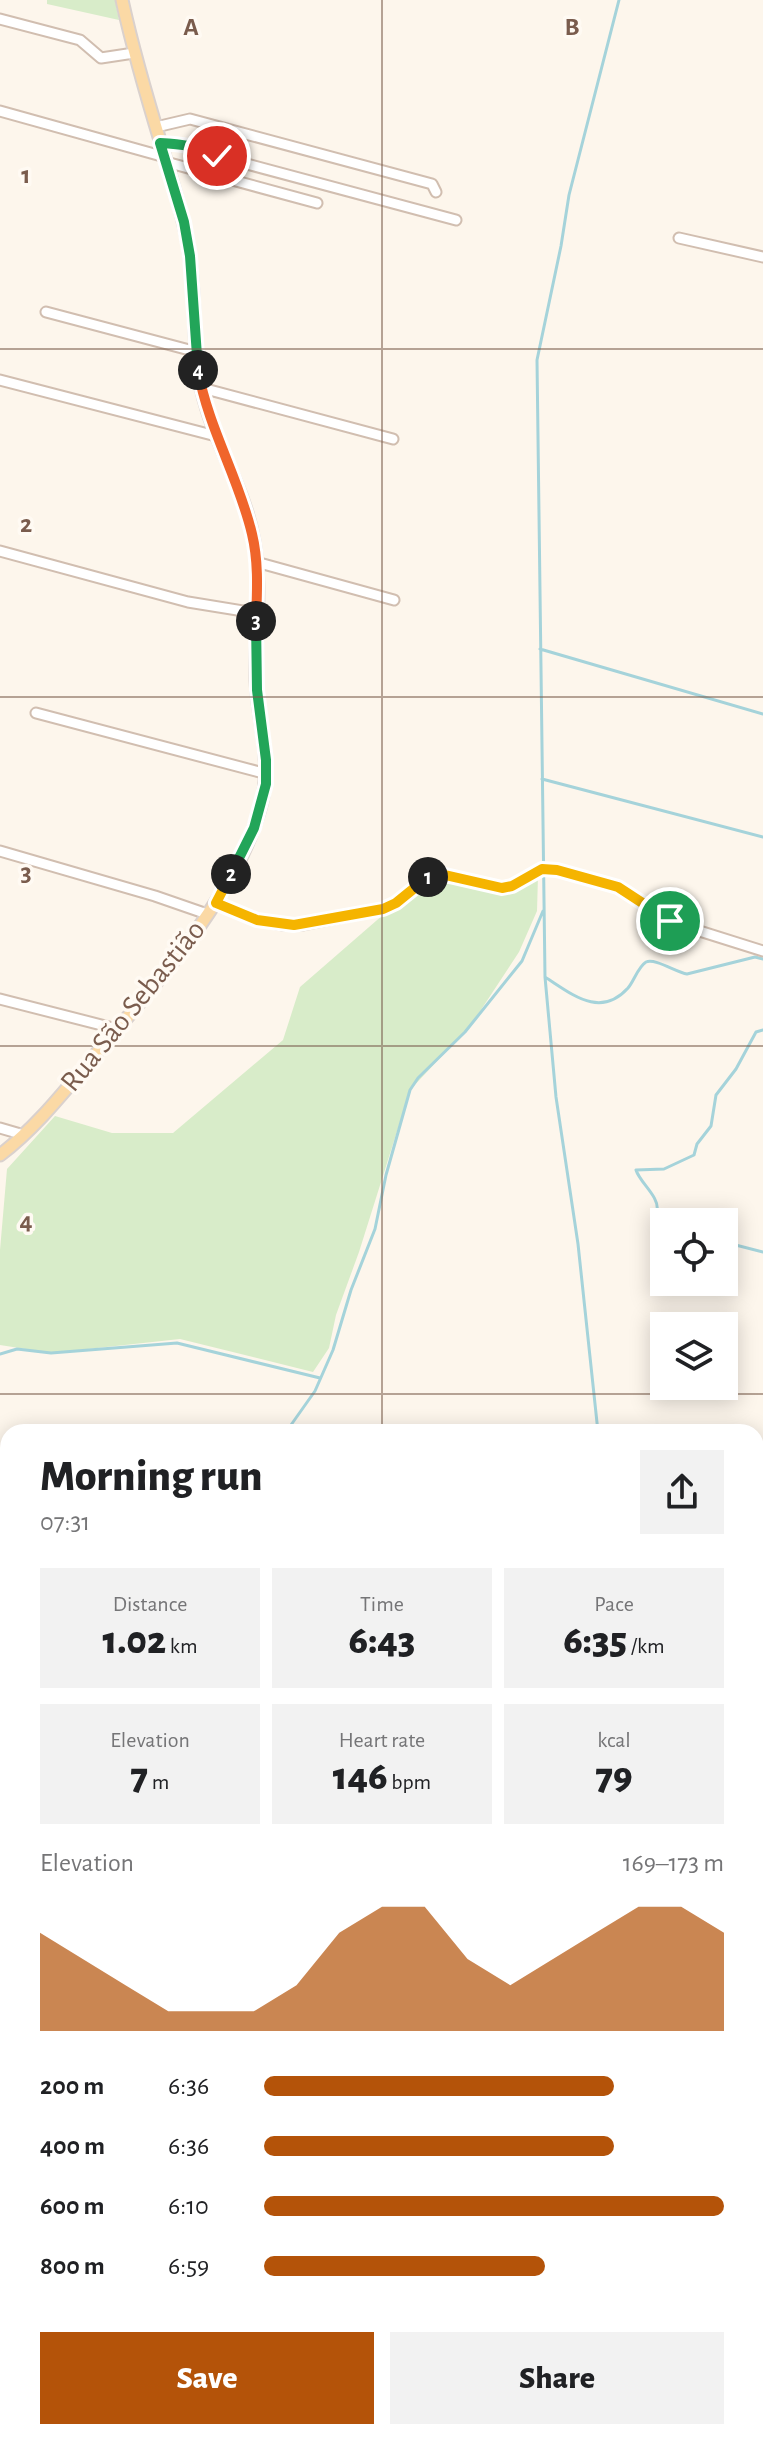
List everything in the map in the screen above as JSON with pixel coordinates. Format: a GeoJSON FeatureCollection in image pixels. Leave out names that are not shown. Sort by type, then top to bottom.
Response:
{"type":"FeatureCollection","features":[{"type":"Feature","properties":{"kind":"main road","name":"Rua São Sebastião"},"geometry":{"type":"LineString","coordinates":[[0,1155],[24,1135],[120,1027],[216,903],[254,828],[267,774],[257,690],[254,542],[202,388],[184,222],[134,53],[122,0]]}},
{"type":"Feature","properties":{"kind":"street"},"geometry":{"type":"LineString","coordinates":[[0,19],[80,40],[101,58],[134,53]]}},
{"type":"Feature","properties":{"kind":"street"},"geometry":{"type":"LineString","coordinates":[[0,111],[317,203]]}},
{"type":"Feature","properties":{"kind":"street"},"geometry":{"type":"LineString","coordinates":[[156,127],[190,119],[432,184],[436,192]]}},
{"type":"Feature","properties":{"kind":"street"},"geometry":{"type":"LineString","coordinates":[[160,143],[202,149],[217,156],[456,220]]}},
{"type":"Feature","properties":{"kind":"street"},"geometry":{"type":"LineString","coordinates":[[679,238],[763,257]]}},
{"type":"Feature","properties":{"kind":"street"},"geometry":{"type":"LineString","coordinates":[[46,312],[197,352]]}},
{"type":"Feature","properties":{"kind":"street"},"geometry":{"type":"LineString","coordinates":[[0,380],[216,436]]}},
{"type":"Feature","properties":{"kind":"street"},"geometry":{"type":"LineString","coordinates":[[202,388],[393,439]]}},
{"type":"Feature","properties":{"kind":"street"},"geometry":{"type":"LineString","coordinates":[[0,551],[188,602],[256,613]]}},
{"type":"Feature","properties":{"kind":"street"},"geometry":{"type":"LineString","coordinates":[[256,562],[394,600]]}},
{"type":"Feature","properties":{"kind":"street"},"geometry":{"type":"LineString","coordinates":[[36,713],[267,774]]}},
{"type":"Feature","properties":{"kind":"street"},"geometry":{"type":"LineString","coordinates":[[0,851],[207,914]]}},
{"type":"Feature","properties":{"kind":"street"},"geometry":{"type":"LineString","coordinates":[[216,903],[257,920],[302,925],[383,909],[433,876],[451,876],[502,888],[547,869],[618,887],[674,923],[763,951]]}},
{"type":"Feature","properties":{"kind":"street"},"geometry":{"type":"LineString","coordinates":[[0,999],[120,1027]]}},
{"type":"Feature","properties":{"kind":"street"},"geometry":{"type":"LineString","coordinates":[[27,1000],[120,1027]]}},
{"type":"Feature","properties":{"kind":"street"},"geometry":{"type":"LineString","coordinates":[[0,1128],[24,1135]]}},
{"type":"Feature","properties":{"kind":"green space"},"geometry":{"type":"Polygon","coordinates":[[[47,0],[115,0],[119,20],[47,4],[47,0]]]}},
{"type":"Feature","properties":{"kind":"green space"},"geometry":{"type":"Polygon","coordinates":[[[433,876],[492,887],[538,876],[537,911],[519,952],[471,1025],[410,1090],[336,1315],[329,1348],[313,1372],[180,1339],[51,1353],[0,1345],[0,1250],[7,1169],[55,1116],[112,1133],[173,1133],[283,1040],[300,987],[422,881],[433,876]]]}},
{"type":"Feature","properties":{"kind":"waterway"},"geometry":{"type":"LineString","coordinates":[[597,1424],[578,1244],[556,1097],[545,977],[537,360],[569,195],[619,0]]}},
{"type":"Feature","properties":{"kind":"waterway"},"geometry":{"type":"LineString","coordinates":[[540,649],[763,714]]}},
{"type":"Feature","properties":{"kind":"waterway"},"geometry":{"type":"LineString","coordinates":[[542,779],[763,837]]}},
{"type":"Feature","properties":{"kind":"waterway"},"geometry":{"type":"LineString","coordinates":[[292,1424],[315,1391],[333,1350],[351,1290],[375,1229],[386,1175],[410,1090],[418,1078],[465,1032],[522,961],[543,911]]}},
{"type":"Feature","properties":{"kind":"waterway"},"geometry":{"type":"LineString","coordinates":[[545,977],[576,996],[597,1003],[618,997],[646,962],[655,962],[687,974],[755,957],[763,959]]}},
{"type":"Feature","properties":{"kind":"waterway"},"geometry":{"type":"LineString","coordinates":[[657,1208],[656,1201],[636,1170],[664,1169],[694,1155],[697,1144],[711,1126],[716,1095],[736,1069],[756,1032],[763,1030]]}},
{"type":"Feature","properties":{"kind":"waterway"},"geometry":{"type":"LineString","coordinates":[[738,1246],[763,1252]]}},
{"type":"Feature","properties":{"kind":"waterway"},"geometry":{"type":"LineString","coordinates":[[0,1354],[17,1349],[51,1353],[177,1343],[320,1378]]}},
{"type":"Feature","properties":{"kind":"route"},"geometry":{"type":"LineString","coordinates":[[217,156],[202,149],[160,143],[184,222],[190,256],[202,388],[210,420],[247,515],[256,562],[256,681],[267,767],[266,784],[254,828],[216,903],[268,923],[302,925],[383,909],[433,876],[451,876],[502,888],[512,886],[542,869],[552,869],[618,887],[670,921]]}}]}
